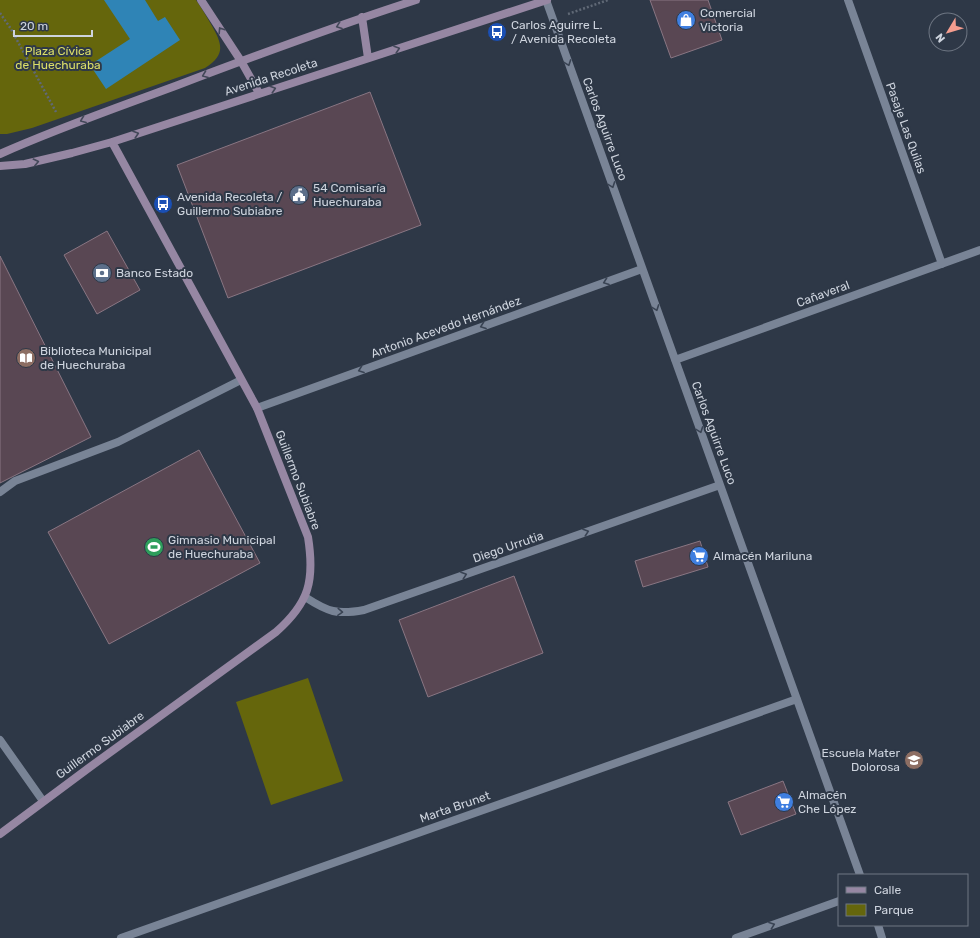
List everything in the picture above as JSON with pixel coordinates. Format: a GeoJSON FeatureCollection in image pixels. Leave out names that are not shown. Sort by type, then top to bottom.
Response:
{"type":"FeatureCollection","features":[{"type":"Feature","properties":{"kind":"main road"},"geometry":{"type":"LineString","coordinates":[[201,0],[241,61],[259,93]]}},
{"type":"Feature","properties":{"kind":"main road","name":"Avenida Recoleta"},"geometry":{"type":"LineString","coordinates":[[0,154],[64,126],[362,17],[416,0]]}},
{"type":"Feature","properties":{"kind":"main road","name":"Avenida Recoleta"},"geometry":{"type":"LineString","coordinates":[[0,166],[25,164],[112,142],[546,0]]}},
{"type":"Feature","properties":{"kind":"main road"},"geometry":{"type":"LineString","coordinates":[[362,17],[368,58]]}},
{"type":"Feature","properties":{"kind":"main road","name":"Guillermo Subiabre"},"geometry":{"type":"LineString","coordinates":[[0,834],[43,801],[276,632],[289,621],[298,609],[309,586],[311,556],[308,537],[257,408],[112,142]]}},
{"type":"Feature","properties":{"kind":"street","name":"Carlos Aguirre Luco"},"geometry":{"type":"LineString","coordinates":[[546,0],[860,874]]}},
{"type":"Feature","properties":{"kind":"street","name":"Pasaje Las Quilas"},"geometry":{"type":"LineString","coordinates":[[848,0],[942,264]]}},
{"type":"Feature","properties":{"kind":"street","name":"Cañaveral"},"geometry":{"type":"LineString","coordinates":[[675,360],[980,250]]}},
{"type":"Feature","properties":{"kind":"street","name":"Antonio Acevedo Hernández"},"geometry":{"type":"LineString","coordinates":[[257,408],[642,269]]}},
{"type":"Feature","properties":{"kind":"street"},"geometry":{"type":"LineString","coordinates":[[0,492],[15,481],[118,442],[242,380]]}},
{"type":"Feature","properties":{"kind":"street","name":"Diego Urrutia"},"geometry":{"type":"LineString","coordinates":[[304,597],[321,608],[333,612],[349,613],[364,610],[720,485]]}},
{"type":"Feature","properties":{"kind":"street","name":"Marta Brunet"},"geometry":{"type":"LineString","coordinates":[[121,938],[797,699]]}},
{"type":"Feature","properties":{"kind":"street"},"geometry":{"type":"LineString","coordinates":[[0,740],[43,801]]}},
{"type":"Feature","properties":{"kind":"street"},"geometry":{"type":"LineString","coordinates":[[736,938],[838,901]]}},
{"type":"Feature","properties":{"kind":"street"},"geometry":{"type":"LineString","coordinates":[[878,926],[882,938]]}},
{"type":"Feature","properties":{"kind":"path"},"geometry":{"type":"LineString","coordinates":[[553,20],[608,0]]}},
{"type":"Feature","properties":{"kind":"path"},"geometry":{"type":"LineString","coordinates":[[0,13],[11,29],[64,126]]}},
{"type":"Feature","properties":{"kind":"green space","name":"Plaza Cívica de Huechuraba"},"geometry":{"type":"Polygon","coordinates":[[[0,0],[196,0],[216,33],[220,44],[219,54],[216,59],[205,68],[32,128],[7,134],[0,134],[0,0]]]}},
{"type":"Feature","properties":{"kind":"green space"},"geometry":{"type":"Polygon","coordinates":[[[308,678],[343,781],[271,805],[236,702],[308,678]]]}},
{"type":"Feature","properties":{"kind":"water"},"geometry":{"type":"Polygon","coordinates":[[[104,0],[145,0],[158,21],[165,17],[180,40],[106,89],[90,65],[130,39],[104,0]]]}},
{"type":"Feature","properties":{"kind":"building","name":"Comercial Victoria"},"geometry":{"type":"Polygon","coordinates":[[[650,0],[708,0],[722,40],[671,58],[650,0]]]}},
{"type":"Feature","properties":{"kind":"building","name":"54 Comisaría Huechuraba"},"geometry":{"type":"Polygon","coordinates":[[[370,92],[421,225],[228,298],[177,165],[370,92]]]}},
{"type":"Feature","properties":{"kind":"building","name":"Banco Estado"},"geometry":{"type":"Polygon","coordinates":[[[107,231],[140,290],[97,314],[64,255],[107,231]]]}},
{"type":"Feature","properties":{"kind":"building","name":"Biblioteca Municipal de Huechuraba"},"geometry":{"type":"Polygon","coordinates":[[[0,256],[91,437],[0,483],[0,256]]]}},
{"type":"Feature","properties":{"kind":"building","name":"Gimnasio Municipal de Huechuraba"},"geometry":{"type":"Polygon","coordinates":[[[199,450],[260,563],[109,644],[48,532],[199,450]]]}},
{"type":"Feature","properties":{"kind":"building"},"geometry":{"type":"Polygon","coordinates":[[[700,541],[708,567],[643,587],[635,561],[700,541]]]}},
{"type":"Feature","properties":{"kind":"building"},"geometry":{"type":"Polygon","coordinates":[[[514,576],[543,653],[428,697],[399,620],[514,576]]]}},
{"type":"Feature","properties":{"kind":"building"},"geometry":{"type":"Polygon","coordinates":[[[783,781],[796,814],[741,835],[728,802],[783,781]]]}},
{"type":"Feature","properties":{"kind":"place","name":"Comercial Victoria"},"geometry":{"type":"Point","coordinates":[686,20]}},
{"type":"Feature","properties":{"kind":"place","name":"Carlos Aguirre L. / Avenida Recoleta"},"geometry":{"type":"Point","coordinates":[497,32]}},
{"type":"Feature","properties":{"kind":"place","name":"54 Comisaría Huechuraba"},"geometry":{"type":"Point","coordinates":[299,195]}},
{"type":"Feature","properties":{"kind":"place","name":"Avenida Recoleta / Guillermo Subiabre"},"geometry":{"type":"Point","coordinates":[163,204]}},
{"type":"Feature","properties":{"kind":"place","name":"Banco Estado"},"geometry":{"type":"Point","coordinates":[102,273]}},
{"type":"Feature","properties":{"kind":"place","name":"Biblioteca Municipal de Huechuraba"},"geometry":{"type":"Point","coordinates":[26,358]}},
{"type":"Feature","properties":{"kind":"place","name":"Gimnasio Municipal de Huechuraba"},"geometry":{"type":"Point","coordinates":[154,547]}},
{"type":"Feature","properties":{"kind":"place","name":"Almacén Mariluna"},"geometry":{"type":"Point","coordinates":[699,556]}},
{"type":"Feature","properties":{"kind":"place","name":"Escuela Mater Dolorosa"},"geometry":{"type":"Point","coordinates":[914,760]}},
{"type":"Feature","properties":{"kind":"place","name":"Almacén Che López"},"geometry":{"type":"Point","coordinates":[784,802]}}]}
